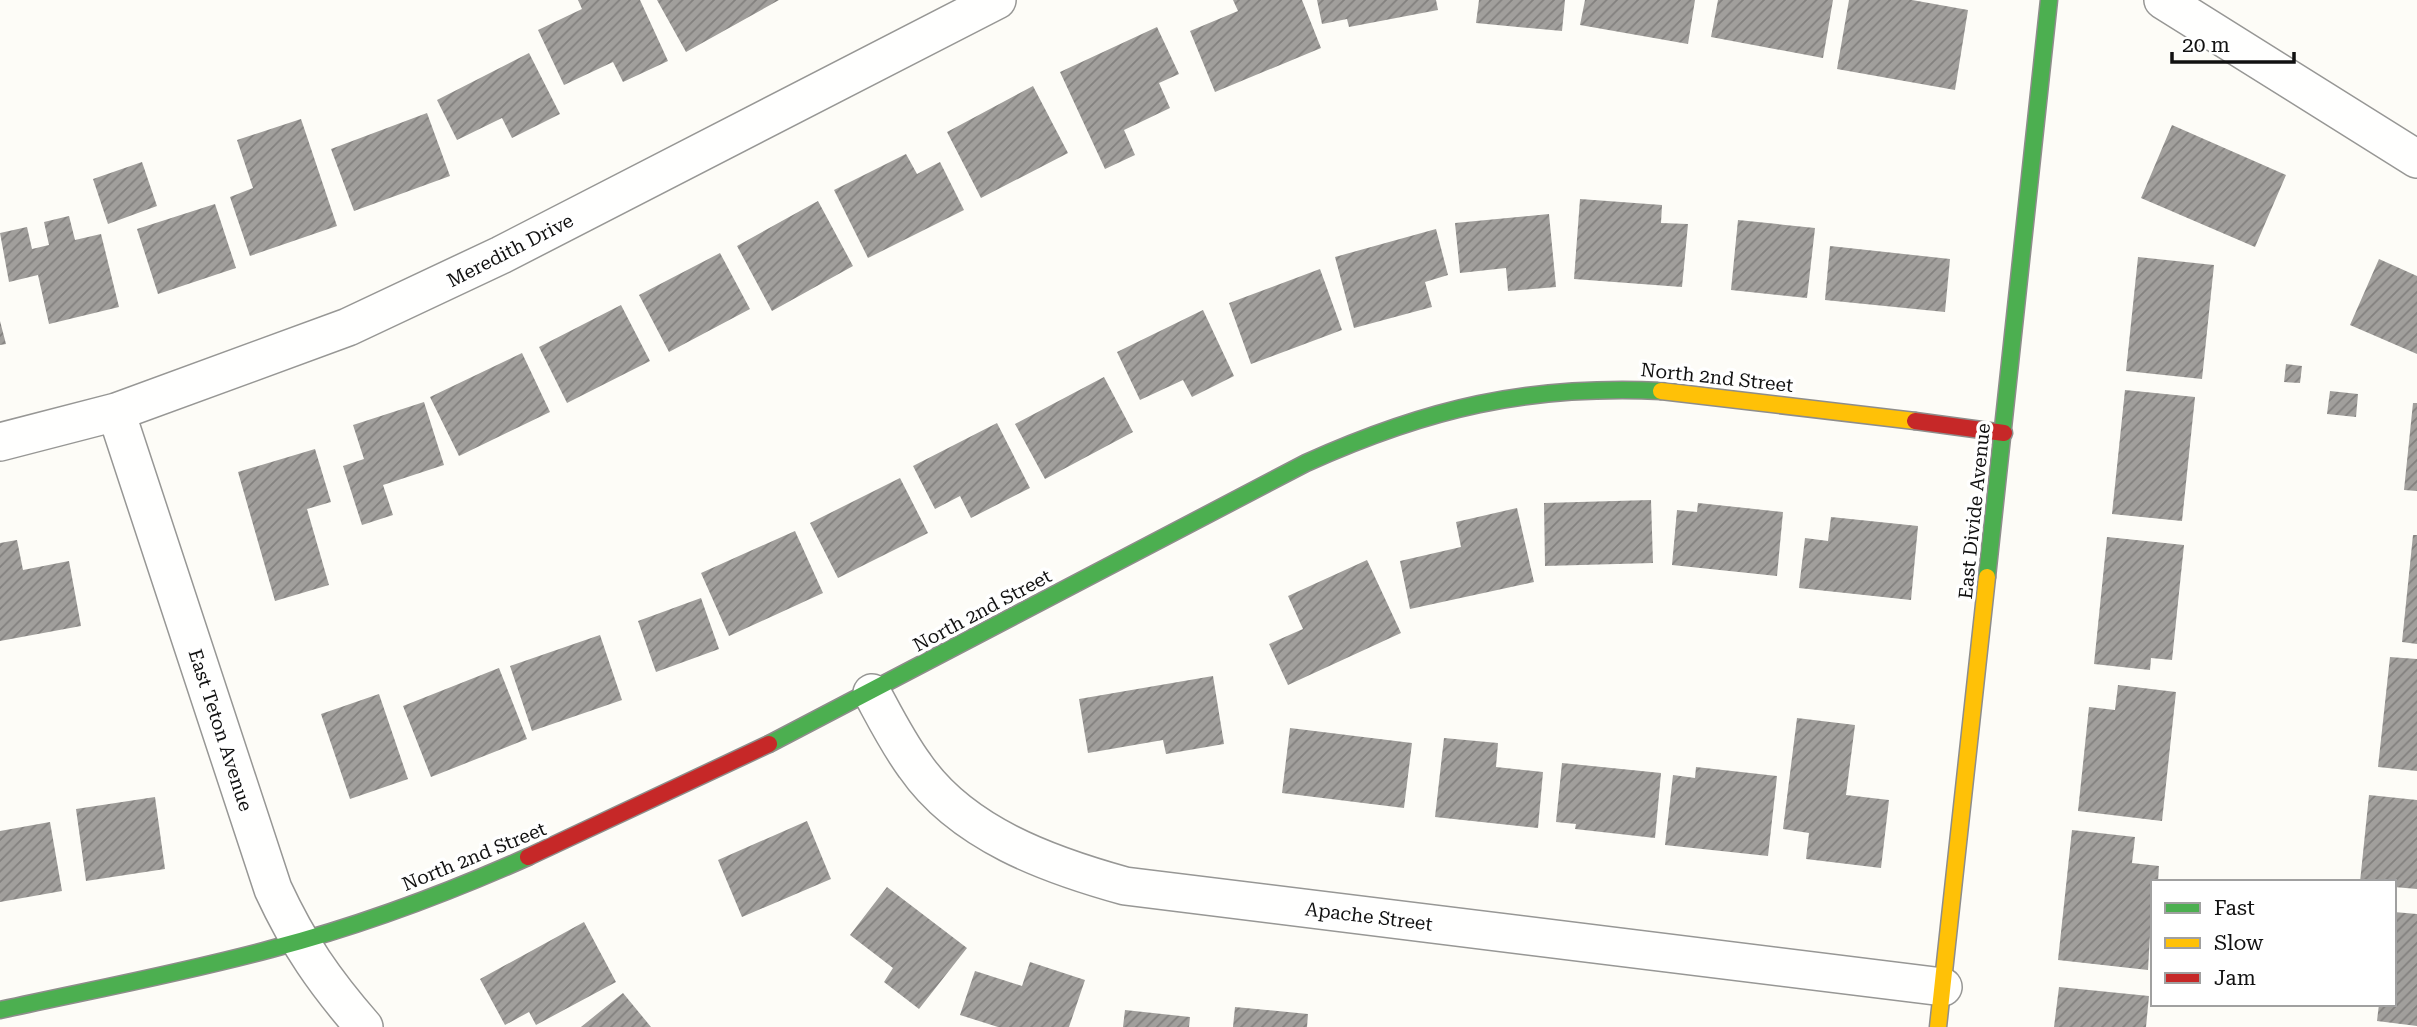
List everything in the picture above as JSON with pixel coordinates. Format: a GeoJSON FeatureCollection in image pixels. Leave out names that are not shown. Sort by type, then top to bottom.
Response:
{"type":"FeatureCollection","features":[{"type":"Feature","properties":{"kind":"street","name":"Meredith Drive"},"geometry":{"type":"LineString","coordinates":[[0,442],[116,412],[348,327],[417,296],[997,0]]}},
{"type":"Feature","properties":{"kind":"street","name":"East Divide Avenue"},"geometry":{"type":"LineString","coordinates":[[1938,1027],[2049,0]]}},
{"type":"Feature","properties":{"kind":"street"},"geometry":{"type":"LineString","coordinates":[[2163,0],[2417,159]]}},
{"type":"Feature","properties":{"kind":"street","name":"North 2nd Street"},"geometry":{"type":"LineString","coordinates":[[0,1010],[298,941],[427,899],[567,842],[872,692],[1306,463],[1364,437],[1464,406],[1527,394],[1601,389],[1667,390],[2004,433]]}},
{"type":"Feature","properties":{"kind":"street","name":"East Teton Avenue"},"geometry":{"type":"LineString","coordinates":[[116,412],[273,889],[298,941],[328,985],[365,1027]]}},
{"type":"Feature","properties":{"kind":"street","name":"Apache Street"},"geometry":{"type":"LineString","coordinates":[[872,692],[915,768],[939,795],[1003,840],[1043,860],[1125,886],[1943,987]]}},
{"type":"Feature","properties":{"kind":"building"},"geometry":{"type":"Polygon","coordinates":[[[578,0],[640,0],[668,61],[623,82],[613,62],[564,85],[538,30],[582,9],[578,0]]]}},
{"type":"Feature","properties":{"kind":"building"},"geometry":{"type":"Polygon","coordinates":[[[657,0],[779,0],[686,52],[657,0]]]}},
{"type":"Feature","properties":{"kind":"building"},"geometry":{"type":"Polygon","coordinates":[[[1233,0],[1302,0],[1321,48],[1215,92],[1190,31],[1238,11],[1233,0]]]}},
{"type":"Feature","properties":{"kind":"building"},"geometry":{"type":"Polygon","coordinates":[[[1317,0],[1436,0],[1438,10],[1349,27],[1347,19],[1322,24],[1317,0]]]}},
{"type":"Feature","properties":{"kind":"building"},"geometry":{"type":"Polygon","coordinates":[[[1479,0],[1565,0],[1562,31],[1476,23],[1479,0]]]}},
{"type":"Feature","properties":{"kind":"building"},"geometry":{"type":"Polygon","coordinates":[[[1585,0],[1695,0],[1688,44],[1580,25],[1585,0]]]}},
{"type":"Feature","properties":{"kind":"building"},"geometry":{"type":"Polygon","coordinates":[[[1718,0],[1833,0],[1823,58],[1711,37],[1718,0]]]}},
{"type":"Feature","properties":{"kind":"building"},"geometry":{"type":"Polygon","coordinates":[[[1849,0],[1912,0],[1968,10],[1955,90],[1837,69],[1849,0]]]}},
{"type":"Feature","properties":{"kind":"building"},"geometry":{"type":"Polygon","coordinates":[[[1157,27],[1179,74],[1159,83],[1170,108],[1124,130],[1135,155],[1105,169],[1060,72],[1157,27]]]}},
{"type":"Feature","properties":{"kind":"building"},"geometry":{"type":"Polygon","coordinates":[[[529,53],[560,114],[512,138],[502,118],[457,140],[437,100],[529,53]]]}},
{"type":"Feature","properties":{"kind":"building"},"geometry":{"type":"Polygon","coordinates":[[[1033,86],[1068,153],[981,198],[947,132],[1033,86]]]}},
{"type":"Feature","properties":{"kind":"building"},"geometry":{"type":"Polygon","coordinates":[[[427,113],[450,176],[354,211],[331,149],[427,113]]]}},
{"type":"Feature","properties":{"kind":"building"},"geometry":{"type":"Polygon","coordinates":[[[301,119],[337,226],[250,256],[230,197],[253,188],[237,140],[301,119]]]}},
{"type":"Feature","properties":{"kind":"building"},"geometry":{"type":"Polygon","coordinates":[[[2172,125],[2286,175],[2255,247],[2141,198],[2172,125]]]}},
{"type":"Feature","properties":{"kind":"building"},"geometry":{"type":"Polygon","coordinates":[[[906,154],[917,174],[940,162],[964,210],[868,258],[834,190],[906,154]]]}},
{"type":"Feature","properties":{"kind":"building"},"geometry":{"type":"Polygon","coordinates":[[[142,162],[157,206],[108,224],[93,179],[142,162]]]}},
{"type":"Feature","properties":{"kind":"building"},"geometry":{"type":"Polygon","coordinates":[[[1580,199],[1662,205],[1661,223],[1688,224],[1682,287],[1574,279],[1580,199]]]}},
{"type":"Feature","properties":{"kind":"building"},"geometry":{"type":"Polygon","coordinates":[[[818,201],[853,266],[772,311],[737,246],[818,201]]]}},
{"type":"Feature","properties":{"kind":"building"},"geometry":{"type":"Polygon","coordinates":[[[215,204],[236,268],[158,294],[137,229],[215,204]]]}},
{"type":"Feature","properties":{"kind":"building"},"geometry":{"type":"Polygon","coordinates":[[[1549,214],[1556,287],[1508,291],[1506,268],[1460,273],[1455,223],[1549,214]]]}},
{"type":"Feature","properties":{"kind":"building"},"geometry":{"type":"Polygon","coordinates":[[[69,216],[75,240],[101,234],[119,307],[49,324],[38,275],[9,282],[0,233],[27,227],[32,249],[49,245],[44,222],[69,216]]]}},
{"type":"Feature","properties":{"kind":"building"},"geometry":{"type":"Polygon","coordinates":[[[1738,220],[1815,228],[1807,298],[1731,290],[1738,220]]]}},
{"type":"Feature","properties":{"kind":"building"},"geometry":{"type":"Polygon","coordinates":[[[1436,229],[1448,275],[1425,282],[1432,307],[1354,328],[1335,257],[1436,229]]]}},
{"type":"Feature","properties":{"kind":"building"},"geometry":{"type":"Polygon","coordinates":[[[1830,246],[1950,259],[1945,312],[1825,300],[1830,246]]]}},
{"type":"Feature","properties":{"kind":"building"},"geometry":{"type":"Polygon","coordinates":[[[720,253],[750,309],[669,352],[639,295],[720,253]]]}},
{"type":"Feature","properties":{"kind":"building"},"geometry":{"type":"Polygon","coordinates":[[[2138,257],[2214,265],[2202,379],[2126,371],[2138,257]]]}},
{"type":"Feature","properties":{"kind":"building"},"geometry":{"type":"Polygon","coordinates":[[[2379,259],[2417,276],[2417,354],[2350,325],[2379,259]]]}},
{"type":"Feature","properties":{"kind":"building"},"geometry":{"type":"Polygon","coordinates":[[[1320,269],[1342,330],[1251,364],[1229,303],[1320,269]]]}},
{"type":"Feature","properties":{"kind":"building"},"geometry":{"type":"Polygon","coordinates":[[[621,305],[650,361],[567,403],[539,347],[621,305]]]}},
{"type":"Feature","properties":{"kind":"building"},"geometry":{"type":"Polygon","coordinates":[[[1203,310],[1234,376],[1192,397],[1183,380],[1140,400],[1117,352],[1203,310]]]}},
{"type":"Feature","properties":{"kind":"building"},"geometry":{"type":"Polygon","coordinates":[[[0,321],[6,344],[0,345],[0,321]]]}},
{"type":"Feature","properties":{"kind":"building"},"geometry":{"type":"Polygon","coordinates":[[[522,353],[550,412],[459,456],[430,397],[522,353]]]}},
{"type":"Feature","properties":{"kind":"building"},"geometry":{"type":"Polygon","coordinates":[[[2286,364],[2302,366],[2300,383],[2284,382],[2286,364]]]}},
{"type":"Feature","properties":{"kind":"building"},"geometry":{"type":"Polygon","coordinates":[[[1104,377],[1133,432],[1045,479],[1015,424],[1104,377]]]}},
{"type":"Feature","properties":{"kind":"building"},"geometry":{"type":"Polygon","coordinates":[[[2125,390],[2195,397],[2182,521],[2112,514],[2125,390]]]}},
{"type":"Feature","properties":{"kind":"building"},"geometry":{"type":"Polygon","coordinates":[[[2330,391],[2358,394],[2356,417],[2327,414],[2330,391]]]}},
{"type":"Feature","properties":{"kind":"building"},"geometry":{"type":"Polygon","coordinates":[[[424,402],[444,465],[383,485],[393,515],[362,525],[343,466],[364,459],[353,425],[424,402]]]}},
{"type":"Feature","properties":{"kind":"building"},"geometry":{"type":"Polygon","coordinates":[[[2413,403],[2417,403],[2417,491],[2404,490],[2413,403]]]}},
{"type":"Feature","properties":{"kind":"building"},"geometry":{"type":"Polygon","coordinates":[[[997,423],[1030,488],[971,518],[960,496],[935,509],[913,466],[997,423]]]}},
{"type":"Feature","properties":{"kind":"building"},"geometry":{"type":"Polygon","coordinates":[[[315,449],[331,502],[307,509],[329,585],[275,601],[238,472],[315,449]]]}},
{"type":"Feature","properties":{"kind":"building"},"geometry":{"type":"Polygon","coordinates":[[[900,478],[928,533],[838,578],[810,523],[900,478]]]}},
{"type":"Feature","properties":{"kind":"building"},"geometry":{"type":"Polygon","coordinates":[[[1651,500],[1653,563],[1545,566],[1544,503],[1651,500]]]}},
{"type":"Feature","properties":{"kind":"building"},"geometry":{"type":"Polygon","coordinates":[[[1698,503],[1783,512],[1777,576],[1672,565],[1677,510],[1697,512],[1698,503]]]}},
{"type":"Feature","properties":{"kind":"building"},"geometry":{"type":"Polygon","coordinates":[[[1517,508],[1534,582],[1410,609],[1400,561],[1461,547],[1456,522],[1517,508]]]}},
{"type":"Feature","properties":{"kind":"building"},"geometry":{"type":"Polygon","coordinates":[[[1831,517],[1918,526],[1911,600],[1799,588],[1805,538],[1828,541],[1831,517]]]}},
{"type":"Feature","properties":{"kind":"building"},"geometry":{"type":"Polygon","coordinates":[[[795,531],[823,593],[729,636],[701,573],[795,531]]]}},
{"type":"Feature","properties":{"kind":"building"},"geometry":{"type":"Polygon","coordinates":[[[2413,535],[2417,535],[2417,644],[2402,642],[2413,535]]]}},
{"type":"Feature","properties":{"kind":"building"},"geometry":{"type":"Polygon","coordinates":[[[2107,537],[2184,545],[2172,660],[2151,658],[2150,670],[2094,664],[2107,537]]]}},
{"type":"Feature","properties":{"kind":"building"},"geometry":{"type":"Polygon","coordinates":[[[17,540],[23,570],[69,561],[81,626],[0,641],[0,543],[17,540]]]}},
{"type":"Feature","properties":{"kind":"building"},"geometry":{"type":"Polygon","coordinates":[[[1367,560],[1401,633],[1288,685],[1269,644],[1303,629],[1288,596],[1367,560]]]}},
{"type":"Feature","properties":{"kind":"building"},"geometry":{"type":"Polygon","coordinates":[[[701,598],[719,649],[656,672],[638,621],[701,598]]]}},
{"type":"Feature","properties":{"kind":"building"},"geometry":{"type":"Polygon","coordinates":[[[600,635],[622,700],[532,731],[510,666],[600,635]]]}},
{"type":"Feature","properties":{"kind":"building"},"geometry":{"type":"Polygon","coordinates":[[[2390,657],[2417,659],[2417,771],[2378,767],[2390,657]]]}},
{"type":"Feature","properties":{"kind":"building"},"geometry":{"type":"Polygon","coordinates":[[[499,668],[527,739],[431,777],[403,706],[499,668]]]}},
{"type":"Feature","properties":{"kind":"building"},"geometry":{"type":"Polygon","coordinates":[[[1213,676],[1224,744],[1166,754],[1163,740],[1088,753],[1079,699],[1213,676]]]}},
{"type":"Feature","properties":{"kind":"building"},"geometry":{"type":"Polygon","coordinates":[[[2118,685],[2176,692],[2162,821],[2078,811],[2089,707],[2115,710],[2118,685]]]}},
{"type":"Feature","properties":{"kind":"building"},"geometry":{"type":"Polygon","coordinates":[[[379,694],[408,779],[350,799],[321,714],[379,694]]]}},
{"type":"Feature","properties":{"kind":"building"},"geometry":{"type":"Polygon","coordinates":[[[1797,718],[1855,725],[1846,795],[1889,800],[1881,868],[1806,859],[1809,833],[1783,829],[1797,718]]]}},
{"type":"Feature","properties":{"kind":"building"},"geometry":{"type":"Polygon","coordinates":[[[1290,728],[1412,743],[1404,808],[1282,793],[1290,728]]]}},
{"type":"Feature","properties":{"kind":"building"},"geometry":{"type":"Polygon","coordinates":[[[1444,738],[1498,743],[1496,767],[1543,772],[1538,828],[1435,817],[1444,738]]]}},
{"type":"Feature","properties":{"kind":"building"},"geometry":{"type":"Polygon","coordinates":[[[1562,763],[1661,773],[1655,838],[1575,829],[1576,824],[1556,822],[1562,763]]]}},
{"type":"Feature","properties":{"kind":"building"},"geometry":{"type":"Polygon","coordinates":[[[1696,767],[1777,776],[1768,856],[1665,845],[1673,775],[1695,778],[1696,767]]]}},
{"type":"Feature","properties":{"kind":"building"},"geometry":{"type":"Polygon","coordinates":[[[2369,795],[2417,800],[2417,889],[2396,887],[2396,880],[2360,880],[2369,795]]]}},
{"type":"Feature","properties":{"kind":"building"},"geometry":{"type":"Polygon","coordinates":[[[155,797],[165,869],[86,881],[76,809],[155,797]]]}},
{"type":"Feature","properties":{"kind":"building"},"geometry":{"type":"Polygon","coordinates":[[[807,821],[831,879],[742,917],[718,860],[807,821]]]}},
{"type":"Feature","properties":{"kind":"building"},"geometry":{"type":"Polygon","coordinates":[[[50,822],[62,891],[0,902],[0,831],[50,822]]]}},
{"type":"Feature","properties":{"kind":"building"},"geometry":{"type":"Polygon","coordinates":[[[2072,830],[2135,837],[2132,863],[2159,866],[2158,880],[2151,880],[2148,970],[2058,960],[2072,830]]]}},
{"type":"Feature","properties":{"kind":"building"},"geometry":{"type":"Polygon","coordinates":[[[887,887],[967,948],[919,1009],[884,982],[893,968],[850,935],[887,887]]]}},
{"type":"Feature","properties":{"kind":"building"},"geometry":{"type":"Polygon","coordinates":[[[2396,912],[2417,914],[2417,1026],[2377,1021],[2379,1006],[2396,1006],[2396,912]]]}},
{"type":"Feature","properties":{"kind":"building"},"geometry":{"type":"Polygon","coordinates":[[[584,922],[616,982],[536,1025],[529,1012],[505,1025],[480,979],[584,922]]]}},
{"type":"Feature","properties":{"kind":"building"},"geometry":{"type":"Polygon","coordinates":[[[1030,962],[1085,980],[1069,1027],[998,1027],[960,1015],[975,971],[1022,986],[1030,962]]]}},
{"type":"Feature","properties":{"kind":"building"},"geometry":{"type":"Polygon","coordinates":[[[2059,987],[2149,996],[2146,1027],[2054,1027],[2059,987]]]}},
{"type":"Feature","properties":{"kind":"building"},"geometry":{"type":"Polygon","coordinates":[[[623,993],[651,1027],[581,1027],[623,993]]]}},
{"type":"Feature","properties":{"kind":"building"},"geometry":{"type":"Polygon","coordinates":[[[1235,1007],[1308,1014],[1307,1027],[1233,1027],[1235,1007]]]}},
{"type":"Feature","properties":{"kind":"building"},"geometry":{"type":"Polygon","coordinates":[[[1125,1010],[1190,1017],[1189,1027],[1123,1027],[1125,1010]]]}},
{"type":"Feature","properties":{"kind":"traffic: fast"},"geometry":{"type":"LineString","coordinates":[[1987,577],[2049,0]]}},
{"type":"Feature","properties":{"kind":"traffic: fast"},"geometry":{"type":"LineString","coordinates":[[769,744],[1306,463],[1351,444],[1437,414],[1479,404],[1566,392],[1661,391]]}},
{"type":"Feature","properties":{"kind":"traffic: fast"},"geometry":{"type":"LineString","coordinates":[[0,1010],[204,966],[304,940],[401,908],[528,857]]}},
{"type":"Feature","properties":{"kind":"traffic: slow"},"geometry":{"type":"LineString","coordinates":[[1661,391],[1915,421]]}},
{"type":"Feature","properties":{"kind":"traffic: slow"},"geometry":{"type":"LineString","coordinates":[[1938,1027],[1987,577]]}},
{"type":"Feature","properties":{"kind":"traffic: jam"},"geometry":{"type":"LineString","coordinates":[[1915,421],[2004,433]]}},
{"type":"Feature","properties":{"kind":"traffic: jam"},"geometry":{"type":"LineString","coordinates":[[528,857],[769,744]]}}]}
